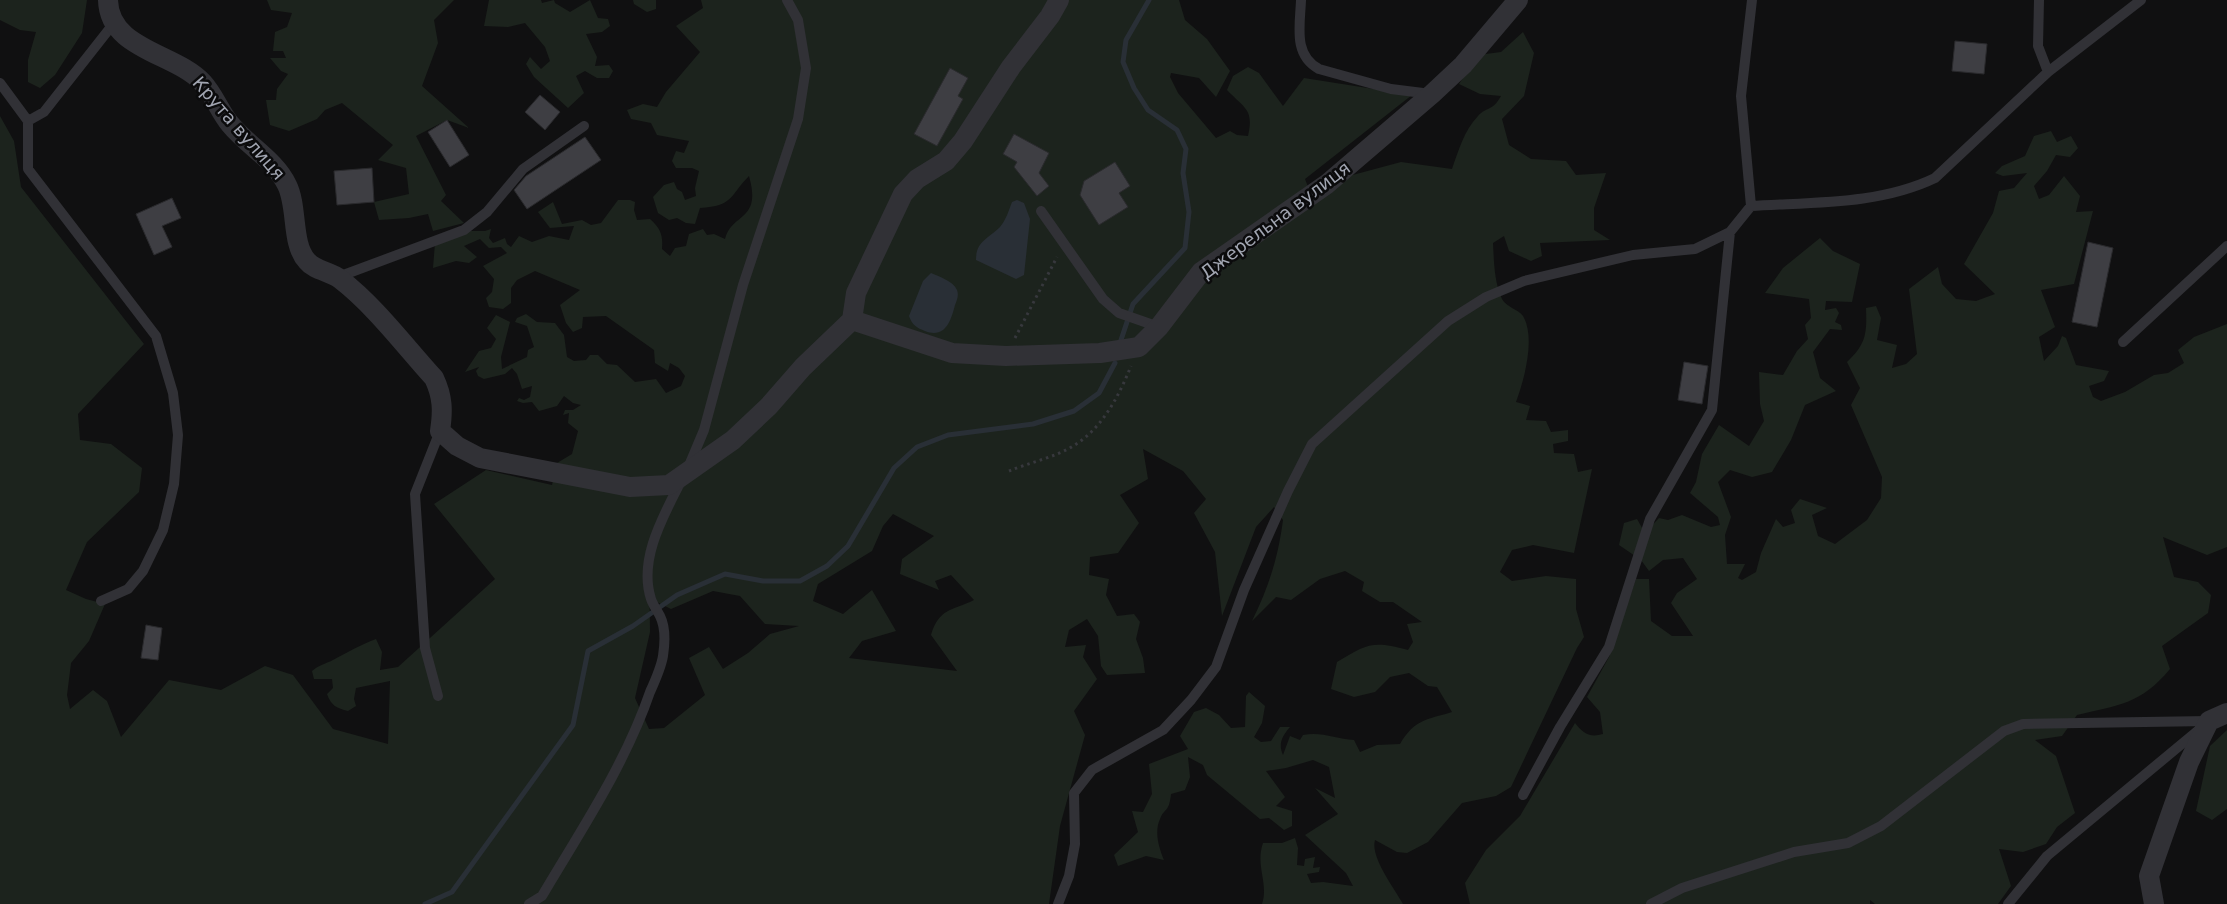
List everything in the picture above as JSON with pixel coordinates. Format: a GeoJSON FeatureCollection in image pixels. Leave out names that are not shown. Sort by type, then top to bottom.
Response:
{"type":"FeatureCollection","features":[{"type":"Feature","properties":{"kind":"street"},"geometry":{"type":"LineString","coordinates":[[108,0],[114,23]]}},
{"type":"Feature","properties":{"kind":"street"},"geometry":{"type":"LineString","coordinates":[[338,277],[359,296],[434,378],[440,392],[443,409],[440,431],[456,446],[480,458],[630,487],[669,485],[733,440],[770,406],[803,367],[852,320],[856,293],[903,194],[916,179],[946,160],[963,141],[1011,67],[1050,16],[1059,0]]}},
{"type":"Feature","properties":{"kind":"street","name":"Джерельна вулиця"},"geometry":{"type":"LineString","coordinates":[[1139,347],[1159,327],[1201,272],[1327,184],[1432,94],[1463,65],[1518,0]]}},
{"type":"Feature","properties":{"kind":"street","name":"Крута вулиця"},"geometry":{"type":"LineString","coordinates":[[114,23],[128,38],[182,66],[204,83],[230,124],[280,172],[294,202],[299,245],[306,261],[315,268],[338,277]]}},
{"type":"Feature","properties":{"kind":"street"},"geometry":{"type":"LineString","coordinates":[[852,320],[952,353],[1006,356],[1100,353],[1139,347]]}},
{"type":"Feature","properties":{"kind":"street"},"geometry":{"type":"LineString","coordinates":[[2154,904],[2149,876],[2189,762],[2218,717]]}},
{"type":"Feature","properties":{"kind":"lane"},"geometry":{"type":"LineString","coordinates":[[529,904],[542,896],[607,786],[640,721],[663,658],[665,639],[661,617],[651,600],[647,579],[651,550],[664,515],[704,430],[743,285],[798,119],[806,68],[798,20],[787,0]]}},
{"type":"Feature","properties":{"kind":"lane"},"geometry":{"type":"LineString","coordinates":[[1300,0],[1299,35],[1303,54],[1308,63],[1319,69],[1391,89],[1432,94]]}},
{"type":"Feature","properties":{"kind":"lane"},"geometry":{"type":"LineString","coordinates":[[1058,904],[1069,876],[1075,844],[1074,793],[1092,770],[1163,730],[1191,700],[1216,667],[1244,590],[1288,491],[1312,444],[1448,320],[1486,297],[1524,281],[1633,255],[1695,249],[1730,232],[1751,206],[1741,96],[1752,0]]}},
{"type":"Feature","properties":{"kind":"lane"},"geometry":{"type":"LineString","coordinates":[[2039,0],[2038,46],[2048,72]]}},
{"type":"Feature","properties":{"kind":"lane"},"geometry":{"type":"LineString","coordinates":[[1751,206],[1861,198],[1916,188],[1935,178],[2048,72],[2141,0]]}},
{"type":"Feature","properties":{"kind":"lane"},"geometry":{"type":"LineString","coordinates":[[28,121],[44,112],[114,23]]}},
{"type":"Feature","properties":{"kind":"lane"},"geometry":{"type":"LineString","coordinates":[[0,83],[28,121],[28,169],[156,336],[173,393],[178,435],[174,484],[163,530],[143,571],[128,589],[101,600]]}},
{"type":"Feature","properties":{"kind":"lane"},"geometry":{"type":"LineString","coordinates":[[338,277],[464,230],[487,212],[523,169],[584,126]]}},
{"type":"Feature","properties":{"kind":"lane"},"geometry":{"type":"LineString","coordinates":[[1041,211],[1102,299],[1119,313],[1159,327]]}},
{"type":"Feature","properties":{"kind":"lane"},"geometry":{"type":"LineString","coordinates":[[1523,795],[1560,728],[1609,647],[1650,519],[1712,410],[1730,232]]}},
{"type":"Feature","properties":{"kind":"lane"},"geometry":{"type":"LineString","coordinates":[[2123,342],[2227,246]]}},
{"type":"Feature","properties":{"kind":"lane"},"geometry":{"type":"LineString","coordinates":[[438,696],[425,648],[415,494],[440,431]]}},
{"type":"Feature","properties":{"kind":"lane"},"geometry":{"type":"LineString","coordinates":[[1651,904],[1682,888],[1794,852],[1848,843],[1881,826],[2004,731],[2023,724],[2218,717]]}},
{"type":"Feature","properties":{"kind":"lane"},"geometry":{"type":"LineString","coordinates":[[2008,904],[2047,856],[2218,717]]}},
{"type":"Feature","properties":{"kind":"path"},"geometry":{"type":"LineString","coordinates":[[1006,356],[1064,244]]}},
{"type":"Feature","properties":{"kind":"path"},"geometry":{"type":"LineString","coordinates":[[1008,471],[1073,446],[1098,424],[1118,398],[1139,347]]}},
{"type":"Feature","properties":{"kind":"shaded area"},"geometry":{"type":"Polygon","coordinates":[[[0,0],[87,0],[82,33],[55,75],[40,88],[28,82],[28,60],[36,32],[20,30],[0,20],[0,0]]]}},
{"type":"Feature","properties":{"kind":"shaded area"},"geometry":{"type":"Polygon","coordinates":[[[267,0],[454,0],[434,20],[438,43],[422,86],[469,128],[447,120],[416,136],[446,195],[441,201],[464,223],[433,231],[428,214],[409,218],[379,220],[374,202],[409,194],[406,168],[378,160],[393,145],[342,103],[325,110],[317,119],[289,131],[270,125],[266,100],[276,100],[277,89],[288,74],[281,71],[270,58],[286,58],[283,51],[273,51],[275,32],[287,27],[292,13],[271,10],[267,0]]]}},
{"type":"Feature","properties":{"kind":"shaded area"},"geometry":{"type":"Polygon","coordinates":[[[489,0],[541,0],[542,3],[554,0],[555,3],[570,12],[590,0],[598,18],[608,19],[610,26],[602,32],[586,34],[597,57],[595,66],[609,65],[613,71],[609,78],[597,78],[585,71],[576,76],[584,93],[568,108],[534,77],[526,64],[530,57],[541,69],[550,61],[545,47],[525,23],[508,27],[484,26],[489,0]]]}},
{"type":"Feature","properties":{"kind":"shaded area"},"geometry":{"type":"Polygon","coordinates":[[[633,0],[656,0],[656,9],[647,12],[634,4],[633,0]]]}},
{"type":"Feature","properties":{"kind":"shaded area"},"geometry":{"type":"Polygon","coordinates":[[[701,0],[1179,0],[1185,20],[1207,39],[1230,71],[1216,97],[1199,78],[1171,73],[1170,77],[1178,93],[1216,138],[1230,131],[1237,135],[1248,136],[1250,127],[1249,115],[1227,90],[1233,76],[1248,67],[1259,73],[1283,106],[1304,78],[1412,95],[1305,179],[1308,187],[1401,162],[1452,169],[1469,128],[1478,116],[1492,107],[1501,96],[1480,94],[1459,84],[1478,55],[1501,52],[1523,32],[1534,53],[1524,96],[1502,119],[1509,145],[1531,159],[1566,161],[1576,175],[1606,173],[1594,208],[1594,230],[1610,240],[1540,243],[1542,256],[1531,261],[1509,251],[1504,236],[1493,243],[1499,292],[1504,302],[1523,316],[1529,336],[1525,371],[1516,402],[1530,406],[1526,420],[1546,421],[1551,432],[1568,430],[1568,441],[1553,444],[1554,453],[1574,454],[1578,472],[1592,469],[1574,553],[1533,545],[1512,550],[1500,572],[1512,581],[1546,576],[1576,579],[1576,609],[1584,637],[1511,787],[1496,796],[1462,803],[1428,842],[1407,853],[1397,852],[1375,840],[1374,847],[1379,864],[1403,904],[1262,904],[1264,889],[1260,859],[1263,843],[1282,843],[1295,838],[1298,848],[1297,865],[1304,866],[1305,859],[1315,857],[1313,868],[1320,867],[1319,872],[1307,874],[1311,883],[1323,882],[1353,886],[1346,873],[1305,835],[1338,814],[1315,788],[1335,798],[1329,767],[1313,760],[1286,768],[1266,771],[1285,797],[1276,806],[1292,811],[1292,826],[1284,830],[1269,818],[1260,819],[1207,775],[1203,765],[1188,757],[1190,777],[1185,790],[1171,794],[1168,807],[1158,824],[1158,840],[1164,860],[1146,856],[1118,866],[1114,855],[1138,832],[1132,811],[1143,812],[1152,794],[1149,764],[1188,749],[1180,736],[1194,712],[1206,708],[1219,715],[1231,728],[1245,727],[1246,696],[1249,692],[1265,706],[1262,723],[1254,737],[1261,742],[1271,741],[1280,727],[1290,727],[1282,740],[1283,755],[1290,736],[1300,740],[1303,735],[1310,734],[1354,740],[1360,752],[1377,745],[1400,744],[1416,725],[1428,719],[1452,712],[1437,687],[1428,686],[1409,673],[1390,677],[1375,692],[1354,697],[1331,689],[1337,662],[1356,651],[1370,646],[1386,645],[1408,650],[1413,642],[1407,624],[1422,622],[1393,602],[1380,602],[1362,591],[1364,582],[1345,571],[1320,579],[1291,600],[1276,597],[1252,621],[1268,584],[1278,547],[1283,520],[1274,507],[1256,527],[1222,616],[1215,552],[1194,513],[1206,499],[1183,471],[1143,449],[1148,479],[1120,495],[1139,523],[1118,553],[1090,557],[1089,575],[1109,579],[1106,595],[1117,616],[1134,614],[1140,622],[1136,639],[1143,658],[1145,673],[1107,675],[1101,666],[1098,636],[1087,619],[1069,630],[1065,647],[1086,645],[1083,657],[1097,679],[1074,711],[1085,735],[1060,826],[1049,904],[0,904],[0,116],[14,141],[21,187],[144,344],[78,414],[80,440],[111,444],[142,468],[139,492],[87,542],[66,590],[86,599],[105,604],[89,641],[71,663],[67,695],[70,709],[93,690],[107,701],[121,737],[169,680],[221,690],[265,666],[293,675],[333,729],[388,744],[390,681],[356,688],[354,699],[356,706],[348,711],[335,706],[330,701],[327,694],[333,688],[332,679],[314,679],[312,671],[376,639],[382,652],[380,670],[398,667],[495,579],[434,504],[486,470],[552,485],[557,463],[572,454],[578,431],[568,423],[569,413],[563,415],[565,410],[573,410],[581,405],[573,403],[564,396],[557,406],[539,411],[532,402],[523,403],[517,401],[519,398],[524,400],[530,397],[532,386],[522,389],[517,374],[512,368],[505,374],[484,379],[478,376],[476,371],[479,367],[465,372],[479,351],[491,348],[496,339],[487,328],[496,315],[510,322],[501,357],[502,369],[527,357],[528,350],[534,347],[527,326],[515,322],[517,318],[526,314],[537,322],[555,323],[564,335],[567,357],[574,361],[586,360],[590,355],[598,355],[607,364],[617,365],[635,382],[656,379],[666,393],[681,386],[685,376],[679,368],[670,363],[668,371],[655,363],[654,350],[606,316],[583,317],[582,328],[573,332],[566,323],[560,305],[580,290],[535,271],[517,280],[511,288],[511,303],[503,309],[489,307],[486,298],[492,292],[494,279],[483,266],[507,253],[501,247],[489,248],[480,239],[464,246],[477,257],[469,263],[456,261],[433,268],[435,243],[466,231],[485,231],[491,229],[489,238],[493,243],[505,238],[507,244],[511,247],[519,236],[532,242],[549,236],[569,240],[574,226],[550,228],[538,212],[553,202],[562,224],[582,220],[591,225],[601,223],[618,200],[635,202],[634,210],[637,220],[650,219],[654,223],[660,232],[662,249],[670,256],[675,248],[686,246],[689,234],[703,229],[707,235],[714,234],[725,239],[729,230],[749,209],[752,201],[752,191],[749,176],[730,199],[719,205],[700,208],[695,224],[686,223],[677,218],[669,220],[658,213],[653,197],[664,185],[674,182],[677,189],[682,192],[685,200],[696,196],[695,188],[699,171],[692,168],[676,168],[672,161],[676,151],[684,153],[689,141],[657,135],[651,123],[631,119],[627,110],[643,104],[657,107],[666,92],[700,52],[676,26],[703,8],[701,0]],[[893,514],[883,526],[872,551],[818,584],[813,601],[843,614],[872,590],[896,631],[862,641],[849,658],[957,671],[931,635],[934,626],[942,615],[974,600],[951,575],[935,581],[939,590],[900,574],[902,559],[934,536],[893,514]],[[649,551],[650,632],[635,698],[649,729],[664,728],[705,695],[689,658],[709,647],[723,669],[748,653],[770,634],[799,626],[765,624],[740,596],[713,591],[671,609],[651,599],[649,551]]]}},
{"type":"Feature","properties":{"kind":"shaded area"},"geometry":{"type":"Polygon","coordinates":[[[2051,131],[2057,142],[2071,136],[2078,148],[2070,157],[2056,155],[2047,171],[2034,186],[2039,199],[2049,195],[2064,176],[2080,196],[2076,212],[2093,211],[2074,284],[2041,290],[2055,327],[2039,337],[2044,361],[2058,346],[2062,336],[2066,338],[2076,365],[2109,371],[2104,381],[2089,386],[2093,397],[2101,401],[2125,392],[2154,375],[2168,373],[2184,363],[2178,350],[2194,337],[2227,324],[2227,547],[2207,555],[2163,537],[2174,577],[2198,582],[2211,595],[2208,613],[2162,646],[2170,669],[2149,690],[2117,705],[2077,715],[2062,736],[2035,740],[2056,756],[2075,813],[2057,827],[2046,844],[2023,852],[1999,849],[2011,886],[1998,904],[1875,904],[1870,900],[1870,904],[1470,904],[1465,883],[1486,850],[1520,816],[1575,723],[1587,734],[1603,734],[1600,712],[1587,697],[1609,657],[1636,579],[1649,579],[1651,621],[1672,636],[1693,636],[1671,603],[1677,593],[1697,579],[1683,558],[1663,560],[1649,571],[1641,560],[1619,545],[1624,523],[1637,519],[1645,533],[1659,518],[1668,520],[1682,515],[1711,527],[1720,525],[1718,517],[1690,493],[1696,482],[1702,454],[1719,425],[1749,446],[1764,421],[1760,404],[1759,372],[1783,375],[1797,351],[1808,339],[1805,325],[1811,318],[1809,299],[1765,293],[1783,268],[1820,238],[1833,251],[1860,264],[1852,302],[1826,301],[1825,310],[1836,308],[1839,313],[1835,322],[1841,325],[1842,330],[1830,329],[1813,352],[1820,378],[1836,391],[1805,405],[1791,440],[1772,472],[1752,477],[1730,470],[1718,482],[1731,517],[1725,535],[1727,564],[1745,564],[1738,578],[1742,580],[1756,572],[1761,553],[1776,519],[1783,527],[1795,523],[1791,510],[1800,499],[1827,508],[1812,515],[1818,536],[1835,544],[1867,520],[1881,498],[1882,477],[1851,405],[1860,388],[1847,362],[1862,344],[1866,325],[1866,308],[1876,306],[1881,318],[1877,340],[1897,345],[1892,368],[1906,364],[1917,354],[1909,289],[1938,267],[1942,284],[1956,299],[1976,301],[1995,294],[1964,264],[1993,213],[1999,191],[2014,188],[2027,173],[2003,176],[1995,173],[2002,166],[2025,156],[2034,136],[2051,131]]]}},
{"type":"Feature","properties":{"kind":"shaded area"},"geometry":{"type":"Polygon","coordinates":[[[1017,200],[1024,203],[1030,219],[1024,275],[1016,279],[976,260],[980,244],[1000,227],[1006,218],[1012,202],[1017,200]]]}},
{"type":"Feature","properties":{"kind":"shaded area"},"geometry":{"type":"Polygon","coordinates":[[[931,273],[953,284],[958,294],[949,322],[938,333],[925,331],[917,327],[909,316],[923,281],[931,273]]]}},
{"type":"Feature","properties":{"kind":"shaded area"},"geometry":{"type":"Polygon","coordinates":[[[2227,730],[2227,809],[2212,820],[2196,811],[2210,746],[2227,730]]]}},
{"type":"Feature","properties":{"kind":"building"},"geometry":{"type":"Polygon","coordinates":[[[1955,41],[1987,44],[1984,74],[1952,71],[1955,41]]]}},
{"type":"Feature","properties":{"kind":"building"},"geometry":{"type":"Polygon","coordinates":[[[950,68],[968,78],[958,96],[963,99],[937,146],[914,134],[950,68]]]}},
{"type":"Feature","properties":{"kind":"building"},"geometry":{"type":"Polygon","coordinates":[[[540,95],[560,112],[545,130],[525,112],[540,95]]]}},
{"type":"Feature","properties":{"kind":"building"},"geometry":{"type":"Polygon","coordinates":[[[447,120],[469,155],[450,167],[428,132],[447,120]]]}},
{"type":"Feature","properties":{"kind":"building"},"geometry":{"type":"Polygon","coordinates":[[[1014,134],[1049,153],[1039,173],[1049,186],[1037,196],[1014,167],[1017,162],[1003,154],[1014,134]]]}},
{"type":"Feature","properties":{"kind":"building"},"geometry":{"type":"Polygon","coordinates":[[[585,137],[601,160],[527,209],[514,190],[526,176],[585,137]]]}},
{"type":"Feature","properties":{"kind":"building"},"geometry":{"type":"Polygon","coordinates":[[[1115,162],[1130,186],[1119,193],[1128,207],[1099,225],[1080,195],[1084,181],[1115,162]]]}},
{"type":"Feature","properties":{"kind":"building"},"geometry":{"type":"Polygon","coordinates":[[[372,168],[374,202],[337,205],[334,171],[372,168]]]}},
{"type":"Feature","properties":{"kind":"building"},"geometry":{"type":"Polygon","coordinates":[[[172,198],[181,218],[162,226],[172,247],[154,255],[136,214],[172,198]]]}},
{"type":"Feature","properties":{"kind":"building"},"geometry":{"type":"Polygon","coordinates":[[[2088,242],[2113,248],[2097,327],[2072,322],[2088,242]]]}},
{"type":"Feature","properties":{"kind":"building"},"geometry":{"type":"Polygon","coordinates":[[[1684,362],[1708,366],[1702,404],[1678,400],[1684,362]]]}},
{"type":"Feature","properties":{"kind":"building"},"geometry":{"type":"Polygon","coordinates":[[[146,625],[162,628],[158,660],[141,658],[146,625]]]}},
{"type":"Feature","properties":{"kind":"waterway"},"geometry":{"type":"LineString","coordinates":[[1121,340],[1133,304],[1185,248],[1189,212],[1183,173],[1186,149],[1177,130],[1148,110],[1134,88],[1123,62],[1126,40],[1149,0]]}},
{"type":"Feature","properties":{"kind":"waterway"},"geometry":{"type":"LineString","coordinates":[[425,904],[452,892],[573,725],[588,651],[633,626],[677,595],[725,574],[763,581],[800,581],[827,566],[848,546],[894,468],[917,447],[948,435],[1033,424],[1074,411],[1099,393],[1115,363]]}}]}
